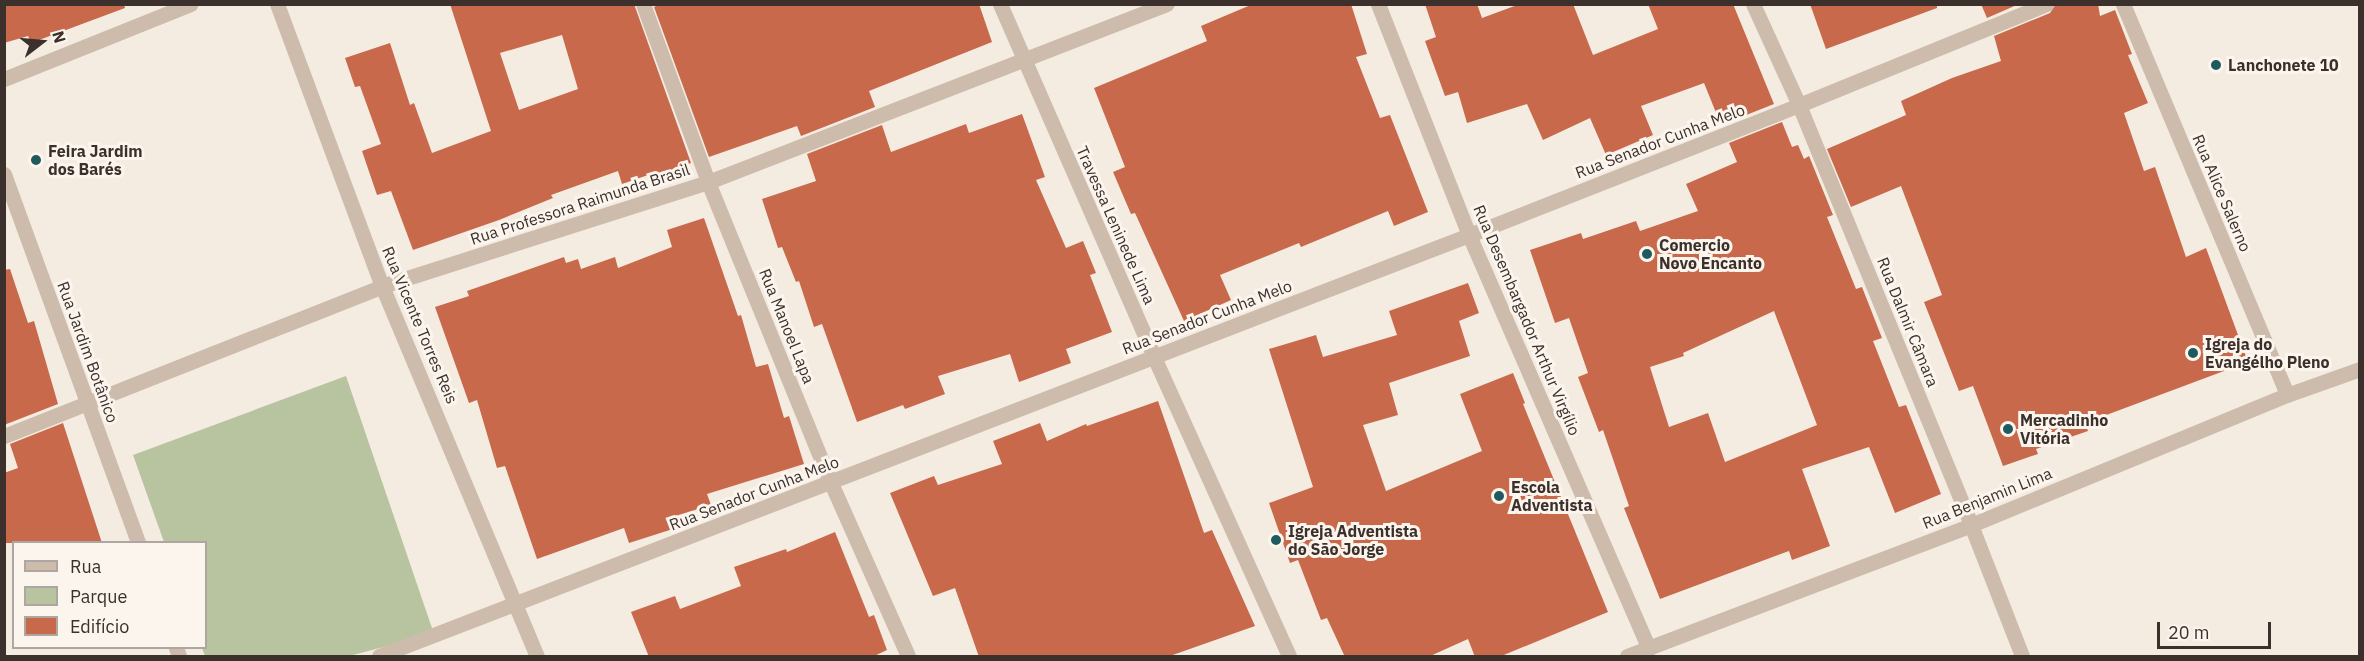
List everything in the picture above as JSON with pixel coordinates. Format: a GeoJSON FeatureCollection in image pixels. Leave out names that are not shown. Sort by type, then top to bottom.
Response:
{"type":"FeatureCollection","features":[{"type":"Feature","properties":{"kind":"street"},"geometry":{"type":"LineString","coordinates":[[4,79],[191,4]]}},
{"type":"Feature","properties":{"kind":"street","name":"Rua Vicente Torres Reis"},"geometry":{"type":"LineString","coordinates":[[277,4],[382,286],[472,496],[514,606],[537,657]]}},
{"type":"Feature","properties":{"kind":"street","name":"Rua Manoel Lapa"},"geometry":{"type":"LineString","coordinates":[[643,4],[708,182],[831,483],[908,657]]}},
{"type":"Feature","properties":{"kind":"street","name":"Travessa Leninede Lima"},"geometry":{"type":"LineString","coordinates":[[1000,4],[1154,357],[1289,657]]}},
{"type":"Feature","properties":{"kind":"street","name":"Rua Professora Raimunda Brasil"},"geometry":{"type":"LineString","coordinates":[[4,436],[382,286],[708,182],[1167,4]]}},
{"type":"Feature","properties":{"kind":"street","name":"Rua Desembargador Arthur Virgílio"},"geometry":{"type":"LineString","coordinates":[[1378,4],[1469,235],[1649,648]]}},
{"type":"Feature","properties":{"kind":"street","name":"Rua Dalmir Câmara"},"geometry":{"type":"LineString","coordinates":[[1753,4],[1799,105],[1971,525],[2022,657]]}},
{"type":"Feature","properties":{"kind":"street","name":"Rua Senador Cunha Melo"},"geometry":{"type":"LineString","coordinates":[[379,657],[1469,235],[1799,105],[2046,4]]}},
{"type":"Feature","properties":{"kind":"street","name":"Rua Alice Salerno"},"geometry":{"type":"LineString","coordinates":[[2123,4],[2287,395]]}},
{"type":"Feature","properties":{"kind":"street","name":"Rua Jardim Botânico"},"geometry":{"type":"LineString","coordinates":[[4,174],[137,541]]}},
{"type":"Feature","properties":{"kind":"street","name":"Rua Benjamin Lima"},"geometry":{"type":"LineString","coordinates":[[1626,657],[1971,525],[2287,395],[2360,369]]}},
{"type":"Feature","properties":{"kind":"green space"},"geometry":{"type":"Polygon","coordinates":[[[346,376],[434,634],[349,656],[205,656],[202,649],[207,649],[207,541],[164,541],[133,455],[346,376]]]}},
{"type":"Feature","properties":{"kind":"building"},"geometry":{"type":"Polygon","coordinates":[[[4,4],[124,4],[125,8],[31,43],[28,36],[4,43],[4,4]]]}},
{"type":"Feature","properties":{"kind":"building"},"geometry":{"type":"Polygon","coordinates":[[[450,4],[634,4],[691,163],[649,178],[648,175],[622,184],[618,171],[551,195],[553,198],[499,220],[413,250],[391,191],[377,195],[362,151],[381,144],[360,86],[355,87],[345,58],[390,43],[410,105],[414,103],[432,153],[491,131],[450,4]],[[562,35],[500,53],[519,110],[578,89],[562,35]]]}},
{"type":"Feature","properties":{"kind":"building"},"geometry":{"type":"Polygon","coordinates":[[[661,4],[979,4],[992,42],[869,91],[875,107],[801,136],[797,126],[709,157],[654,7],[661,4]]]}},
{"type":"Feature","properties":{"kind":"building"},"geometry":{"type":"Polygon","coordinates":[[[1253,4],[1351,4],[1367,54],[1356,57],[1380,118],[1390,115],[1428,212],[1394,226],[1388,211],[1301,247],[1299,243],[1220,275],[1231,300],[1184,321],[1135,213],[1131,214],[1113,172],[1125,167],[1094,88],[1207,41],[1201,26],[1253,4]]]}},
{"type":"Feature","properties":{"kind":"building"},"geometry":{"type":"Polygon","coordinates":[[[1425,4],[1477,4],[1482,18],[1520,4],[1573,4],[1593,55],[1658,29],[1648,4],[1733,4],[1774,104],[1721,125],[1704,83],[1641,106],[1653,135],[1606,155],[1590,118],[1543,140],[1527,104],[1467,123],[1458,92],[1445,96],[1425,41],[1436,37],[1425,4]]]}},
{"type":"Feature","properties":{"kind":"building"},"geometry":{"type":"Polygon","coordinates":[[[1810,4],[1937,4],[1937,8],[1826,49],[1810,4]]]}},
{"type":"Feature","properties":{"kind":"building"},"geometry":{"type":"Polygon","coordinates":[[[1981,4],[2019,4],[1987,18],[1981,4]]]}},
{"type":"Feature","properties":{"kind":"building"},"geometry":{"type":"Polygon","coordinates":[[[2056,4],[2098,4],[2100,16],[2115,10],[2132,54],[2128,55],[2148,103],[2124,113],[2144,171],[2155,167],[2186,257],[2206,248],[2248,362],[2085,423],[2088,431],[2036,449],[2038,454],[2003,466],[1973,386],[1959,391],[1924,302],[1942,295],[1901,186],[1851,207],[1827,149],[1906,115],[1901,101],[1952,78],[2001,61],[1994,36],[2050,13],[2056,4]]]}},
{"type":"Feature","properties":{"kind":"building"},"geometry":{"type":"Polygon","coordinates":[[[1022,114],[1045,177],[1036,180],[1066,248],[1083,241],[1096,273],[1090,275],[1112,332],[1066,349],[1071,363],[1019,382],[1010,354],[938,376],[945,394],[905,409],[903,405],[857,422],[822,324],[814,327],[799,281],[796,282],[782,247],[778,248],[762,199],[816,181],[807,154],[882,125],[891,152],[966,124],[969,133],[1022,114]]]}},
{"type":"Feature","properties":{"kind":"building"},"geometry":{"type":"Polygon","coordinates":[[[1782,122],[1792,147],[1798,145],[1804,159],[1809,156],[1833,215],[1827,217],[1856,289],[1862,287],[1882,338],[1873,341],[1899,407],[1906,405],[1941,494],[1895,513],[1869,447],[1802,469],[1830,546],[1792,560],[1789,551],[1660,599],[1624,508],[1629,506],[1603,430],[1599,432],[1578,377],[1588,373],[1569,318],[1555,323],[1530,250],[1581,233],[1583,239],[1636,221],[1640,231],[1698,211],[1686,184],[1737,162],[1729,143],[1782,122]],[[1774,311],[1683,353],[1684,356],[1650,367],[1669,427],[1708,413],[1725,462],[1817,425],[1774,311]]]}},
{"type":"Feature","properties":{"kind":"building"},"geometry":{"type":"Polygon","coordinates":[[[704,218],[738,316],[741,315],[756,367],[768,364],[784,418],[789,416],[804,464],[707,494],[711,505],[672,517],[676,528],[629,543],[624,528],[537,559],[505,466],[497,468],[477,400],[469,403],[435,307],[469,296],[467,291],[564,257],[566,263],[578,259],[581,269],[615,257],[618,268],[672,247],[667,230],[704,218]]]}},
{"type":"Feature","properties":{"kind":"building"},"geometry":{"type":"Polygon","coordinates":[[[10,269],[28,323],[34,321],[58,404],[4,425],[4,270],[10,269]]]}},
{"type":"Feature","properties":{"kind":"building"},"geometry":{"type":"Polygon","coordinates":[[[1468,283],[1479,313],[1459,321],[1470,356],[1389,383],[1398,415],[1363,425],[1386,491],[1482,451],[1460,394],[1513,373],[1525,403],[1523,404],[1608,612],[1499,657],[1475,657],[1468,639],[1428,657],[1345,657],[1327,618],[1321,620],[1298,560],[1290,563],[1269,503],[1313,487],[1269,349],[1316,335],[1323,357],[1397,335],[1389,311],[1468,283]]]}},
{"type":"Feature","properties":{"kind":"building"},"geometry":{"type":"Polygon","coordinates":[[[1158,401],[1204,533],[1212,530],[1255,626],[1167,657],[979,657],[955,588],[933,596],[890,493],[934,476],[938,485],[1002,464],[993,441],[1040,423],[1047,441],[1086,424],[1087,426],[1158,401]]]}},
{"type":"Feature","properties":{"kind":"building"},"geometry":{"type":"Polygon","coordinates":[[[63,423],[101,541],[12,541],[12,543],[4,543],[4,473],[18,468],[10,444],[63,423]]]}},
{"type":"Feature","properties":{"kind":"building"},"geometry":{"type":"Polygon","coordinates":[[[835,532],[869,617],[874,615],[887,650],[872,657],[649,657],[631,612],[675,596],[680,609],[741,586],[734,567],[786,549],[787,552],[835,532]]]}},
{"type":"Feature","properties":{"kind":"place","name":"Lanchonete 10"},"geometry":{"type":"Point","coordinates":[2216,65]}},
{"type":"Feature","properties":{"kind":"place","name":"Feira Jardim dos Barés"},"geometry":{"type":"Point","coordinates":[36,160]}},
{"type":"Feature","properties":{"kind":"place","name":"Comercio Novo Encanto"},"geometry":{"type":"Point","coordinates":[1647,254]}},
{"type":"Feature","properties":{"kind":"place","name":"Igreja do Evangélho Pleno"},"geometry":{"type":"Point","coordinates":[2193,353]}},
{"type":"Feature","properties":{"kind":"place","name":"Mercadinho Vitória"},"geometry":{"type":"Point","coordinates":[2008,429]}},
{"type":"Feature","properties":{"kind":"place","name":"Escola Adventista"},"geometry":{"type":"Point","coordinates":[1499,496]}},
{"type":"Feature","properties":{"kind":"place","name":"Igreja Adventista do São Jorge"},"geometry":{"type":"Point","coordinates":[1276,540]}}]}
